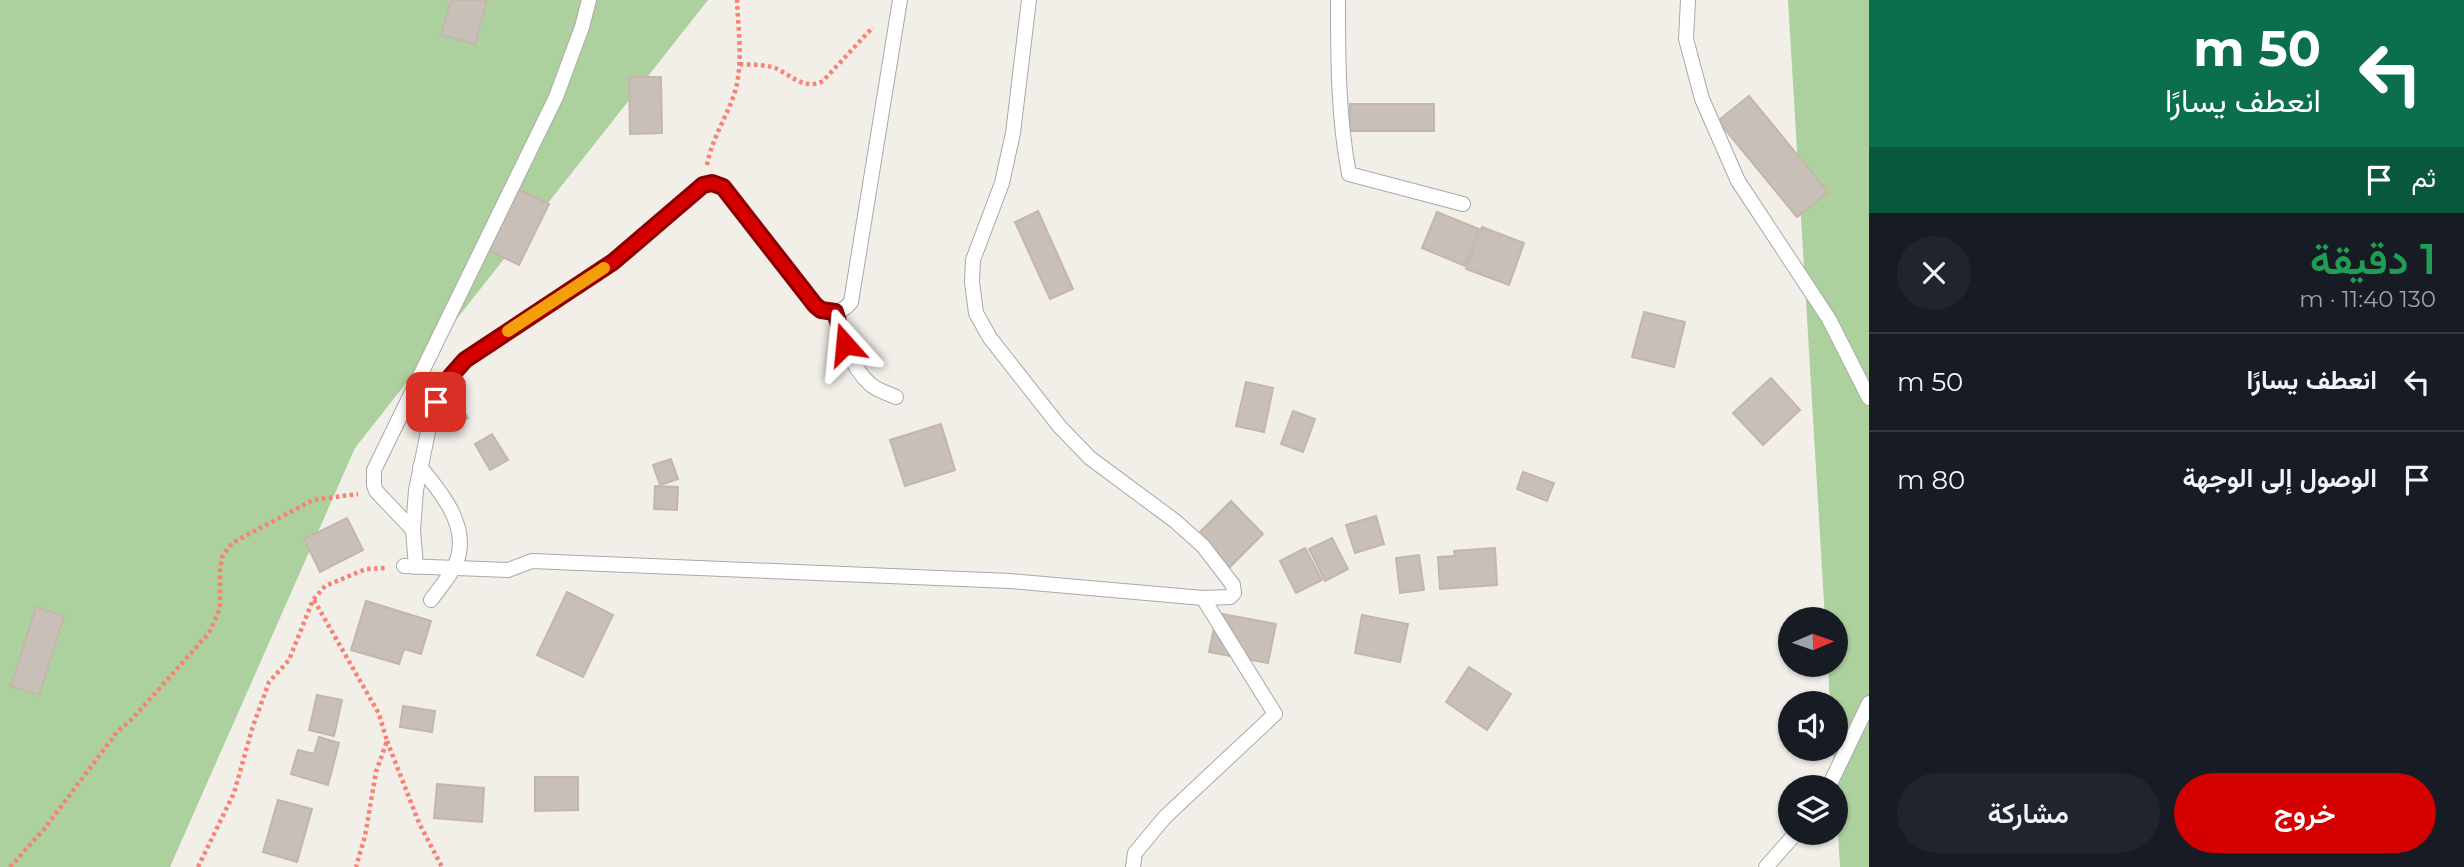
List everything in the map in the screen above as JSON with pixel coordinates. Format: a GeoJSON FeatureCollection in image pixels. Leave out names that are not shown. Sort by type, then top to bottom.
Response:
{"type":"FeatureCollection","features":[{"type":"Feature","properties":{"kind":"lane"},"geometry":{"type":"LineString","coordinates":[[413,530],[376,491],[373,478],[377,464],[556,97],[589,0]]}},
{"type":"Feature","properties":{"kind":"lane"},"geometry":{"type":"LineString","coordinates":[[900,1],[851,302],[846,308],[835,312],[821,310],[815,305],[723,187],[712,183],[703,185],[613,262],[465,360],[450,377],[436,402],[420,467],[410,566],[508,570],[532,561],[998,581],[1203,598],[1227,599],[1234,593],[1233,585],[1194,538],[1090,458],[1060,427],[990,338],[976,313],[972,282],[973,260],[1002,183],[1013,133],[1030,0]]}},
{"type":"Feature","properties":{"kind":"lane"},"geometry":{"type":"LineString","coordinates":[[1338,0],[1341,134],[1349,174],[1462,204]]}},
{"type":"Feature","properties":{"kind":"lane"},"geometry":{"type":"LineString","coordinates":[[1688,0],[1686,39],[1702,99],[1738,181],[1829,319],[1869,398]]}},
{"type":"Feature","properties":{"kind":"lane"},"geometry":{"type":"LineString","coordinates":[[835,312],[845,344],[860,373],[871,386],[895,397]]}},
{"type":"Feature","properties":{"kind":"lane"},"geometry":{"type":"LineString","coordinates":[[420,467],[435,485],[456,520],[461,537],[454,568],[430,600]]}},
{"type":"Feature","properties":{"kind":"lane"},"geometry":{"type":"LineString","coordinates":[[1133,867],[1135,853],[1165,817],[1275,715],[1203,598]]}},
{"type":"Feature","properties":{"kind":"lane"},"geometry":{"type":"LineString","coordinates":[[1834,775],[1869,703]]}},
{"type":"Feature","properties":{"kind":"lane"},"geometry":{"type":"LineString","coordinates":[[1766,867],[1785,845]]}},
{"type":"Feature","properties":{"kind":"path"},"geometry":{"type":"LineString","coordinates":[[703,185],[709,150],[735,90],[740,64],[737,0]]}},
{"type":"Feature","properties":{"kind":"path"},"geometry":{"type":"LineString","coordinates":[[740,64],[772,67],[806,84],[816,85],[900,1]]}},
{"type":"Feature","properties":{"kind":"path"},"geometry":{"type":"LineString","coordinates":[[10,867],[45,828],[117,732],[209,633],[220,608],[222,557],[232,543],[313,500],[376,491]]}},
{"type":"Feature","properties":{"kind":"path"},"geometry":{"type":"LineString","coordinates":[[198,867],[234,793],[269,682],[289,660],[313,600],[325,586],[366,569],[410,566]]}},
{"type":"Feature","properties":{"kind":"path"},"geometry":{"type":"LineString","coordinates":[[313,600],[379,715],[419,823],[442,867]]}},
{"type":"Feature","properties":{"kind":"path"},"geometry":{"type":"LineString","coordinates":[[356,867],[365,836],[376,772],[387,741]]}},
{"type":"Feature","properties":{"kind":"green space"},"geometry":{"type":"Polygon","coordinates":[[[0,0],[708,0],[355,448],[170,867],[0,867],[0,0]]]}},
{"type":"Feature","properties":{"kind":"green space"},"geometry":{"type":"Polygon","coordinates":[[[1788,0],[1869,0],[1869,867],[1840,867],[1839,845],[1848,845],[1848,775],[1835,775],[1834,761],[1848,761],[1848,691],[1829,691],[1829,677],[1848,677],[1848,607],[1824,607],[1788,0]]]}},
{"type":"Feature","properties":{"kind":"building"},"geometry":{"type":"Polygon","coordinates":[[[451,0],[487,0],[475,44],[441,35],[451,0]]]}},
{"type":"Feature","properties":{"kind":"building"},"geometry":{"type":"Polygon","coordinates":[[[629,77],[661,77],[662,133],[630,134],[629,77]]]}},
{"type":"Feature","properties":{"kind":"building"},"geometry":{"type":"Polygon","coordinates":[[[1749,96],[1828,192],[1797,217],[1718,121],[1749,96]]]}},
{"type":"Feature","properties":{"kind":"building"},"geometry":{"type":"Polygon","coordinates":[[[1350,104],[1434,104],[1434,131],[1350,131],[1350,104]]]}},
{"type":"Feature","properties":{"kind":"building"},"geometry":{"type":"Polygon","coordinates":[[[516,188],[549,204],[519,265],[486,249],[516,188]]]}},
{"type":"Feature","properties":{"kind":"building"},"geometry":{"type":"Polygon","coordinates":[[[1038,211],[1073,289],[1050,299],[1015,222],[1038,211]]]}},
{"type":"Feature","properties":{"kind":"building"},"geometry":{"type":"Polygon","coordinates":[[[1437,212],[1479,229],[1465,266],[1422,248],[1437,212]]]}},
{"type":"Feature","properties":{"kind":"building"},"geometry":{"type":"Polygon","coordinates":[[[1482,227],[1524,243],[1509,285],[1466,269],[1482,227]]]}},
{"type":"Feature","properties":{"kind":"building"},"geometry":{"type":"Polygon","coordinates":[[[1644,312],[1685,322],[1674,367],[1632,357],[1644,312]]]}},
{"type":"Feature","properties":{"kind":"building"},"geometry":{"type":"Polygon","coordinates":[[[1771,378],[1800,410],[1763,445],[1733,413],[1771,378]]]}},
{"type":"Feature","properties":{"kind":"building"},"geometry":{"type":"Polygon","coordinates":[[[1246,382],[1273,388],[1264,432],[1236,426],[1246,382]]]}},
{"type":"Feature","properties":{"kind":"building"},"geometry":{"type":"Polygon","coordinates":[[[460,405],[468,418],[448,431],[440,417],[460,405]]]}},
{"type":"Feature","properties":{"kind":"building"},"geometry":{"type":"Polygon","coordinates":[[[1293,411],[1315,419],[1303,452],[1281,444],[1293,411]]]}},
{"type":"Feature","properties":{"kind":"building"},"geometry":{"type":"Polygon","coordinates":[[[941,424],[955,470],[905,486],[890,440],[941,424]]]}},
{"type":"Feature","properties":{"kind":"building"},"geometry":{"type":"Polygon","coordinates":[[[492,434],[508,460],[490,470],[475,444],[492,434]]]}},
{"type":"Feature","properties":{"kind":"building"},"geometry":{"type":"Polygon","coordinates":[[[671,459],[678,479],[660,485],[653,465],[671,459]]]}},
{"type":"Feature","properties":{"kind":"building"},"geometry":{"type":"Polygon","coordinates":[[[1523,472],[1554,483],[1547,501],[1517,489],[1523,472]]]}},
{"type":"Feature","properties":{"kind":"building"},"geometry":{"type":"Polygon","coordinates":[[[655,486],[678,487],[677,510],[654,509],[655,486]]]}},
{"type":"Feature","properties":{"kind":"building"},"geometry":{"type":"Polygon","coordinates":[[[1231,501],[1263,534],[1227,570],[1195,537],[1231,501]]]}},
{"type":"Feature","properties":{"kind":"building"},"geometry":{"type":"Polygon","coordinates":[[[1376,516],[1384,544],[1355,553],[1346,525],[1376,516]]]}},
{"type":"Feature","properties":{"kind":"building"},"geometry":{"type":"Polygon","coordinates":[[[347,518],[363,550],[320,572],[304,539],[347,518]]]}},
{"type":"Feature","properties":{"kind":"building"},"geometry":{"type":"Polygon","coordinates":[[[1332,538],[1348,569],[1325,581],[1309,549],[1332,538]]]}},
{"type":"Feature","properties":{"kind":"building"},"geometry":{"type":"Polygon","coordinates":[[[1305,548],[1322,580],[1296,593],[1280,561],[1305,548]]]}},
{"type":"Feature","properties":{"kind":"building"},"geometry":{"type":"Polygon","coordinates":[[[1495,548],[1497,585],[1440,589],[1438,557],[1455,556],[1454,551],[1495,548]]]}},
{"type":"Feature","properties":{"kind":"building"},"geometry":{"type":"Polygon","coordinates":[[[1419,555],[1424,590],[1400,593],[1396,558],[1419,555]]]}},
{"type":"Feature","properties":{"kind":"building"},"geometry":{"type":"Polygon","coordinates":[[[567,592],[613,615],[583,677],[537,655],[567,592]]]}},
{"type":"Feature","properties":{"kind":"building"},"geometry":{"type":"Polygon","coordinates":[[[366,601],[431,621],[421,654],[404,649],[399,664],[351,650],[366,601]]]}},
{"type":"Feature","properties":{"kind":"building"},"geometry":{"type":"Polygon","coordinates":[[[36,607],[64,616],[39,695],[11,686],[36,607]]]}},
{"type":"Feature","properties":{"kind":"building"},"geometry":{"type":"Polygon","coordinates":[[[1217,613],[1276,624],[1268,663],[1209,652],[1217,613]]]}},
{"type":"Feature","properties":{"kind":"building"},"geometry":{"type":"Polygon","coordinates":[[[1362,615],[1408,624],[1400,662],[1355,653],[1362,615]]]}},
{"type":"Feature","properties":{"kind":"building"},"geometry":{"type":"Polygon","coordinates":[[[1469,667],[1511,694],[1487,730],[1446,702],[1469,667]]]}},
{"type":"Feature","properties":{"kind":"building"},"geometry":{"type":"Polygon","coordinates":[[[317,695],[342,700],[334,736],[309,730],[317,695]]]}},
{"type":"Feature","properties":{"kind":"building"},"geometry":{"type":"Polygon","coordinates":[[[403,706],[435,711],[432,732],[400,727],[403,706]]]}},
{"type":"Feature","properties":{"kind":"building"},"geometry":{"type":"Polygon","coordinates":[[[319,737],[339,743],[328,785],[291,774],[298,750],[314,754],[319,737]]]}},
{"type":"Feature","properties":{"kind":"building"},"geometry":{"type":"Polygon","coordinates":[[[535,777],[578,777],[578,810],[535,811],[535,777]]]}},
{"type":"Feature","properties":{"kind":"building"},"geometry":{"type":"Polygon","coordinates":[[[437,784],[484,788],[482,822],[434,818],[437,784]]]}},
{"type":"Feature","properties":{"kind":"building"},"geometry":{"type":"Polygon","coordinates":[[[278,800],[312,809],[297,862],[263,852],[278,800]]]}},
{"type":"Feature","properties":{"kind":"slow traffic"},"geometry":{"type":"LineString","coordinates":[[508,331],[604,268]]}},
{"type":"Feature","properties":{"kind":"route"},"geometry":{"type":"LineString","coordinates":[[436,402],[450,377],[465,360],[613,262],[708,183],[723,187],[815,305],[821,310],[835,312],[845,344]]}}]}
